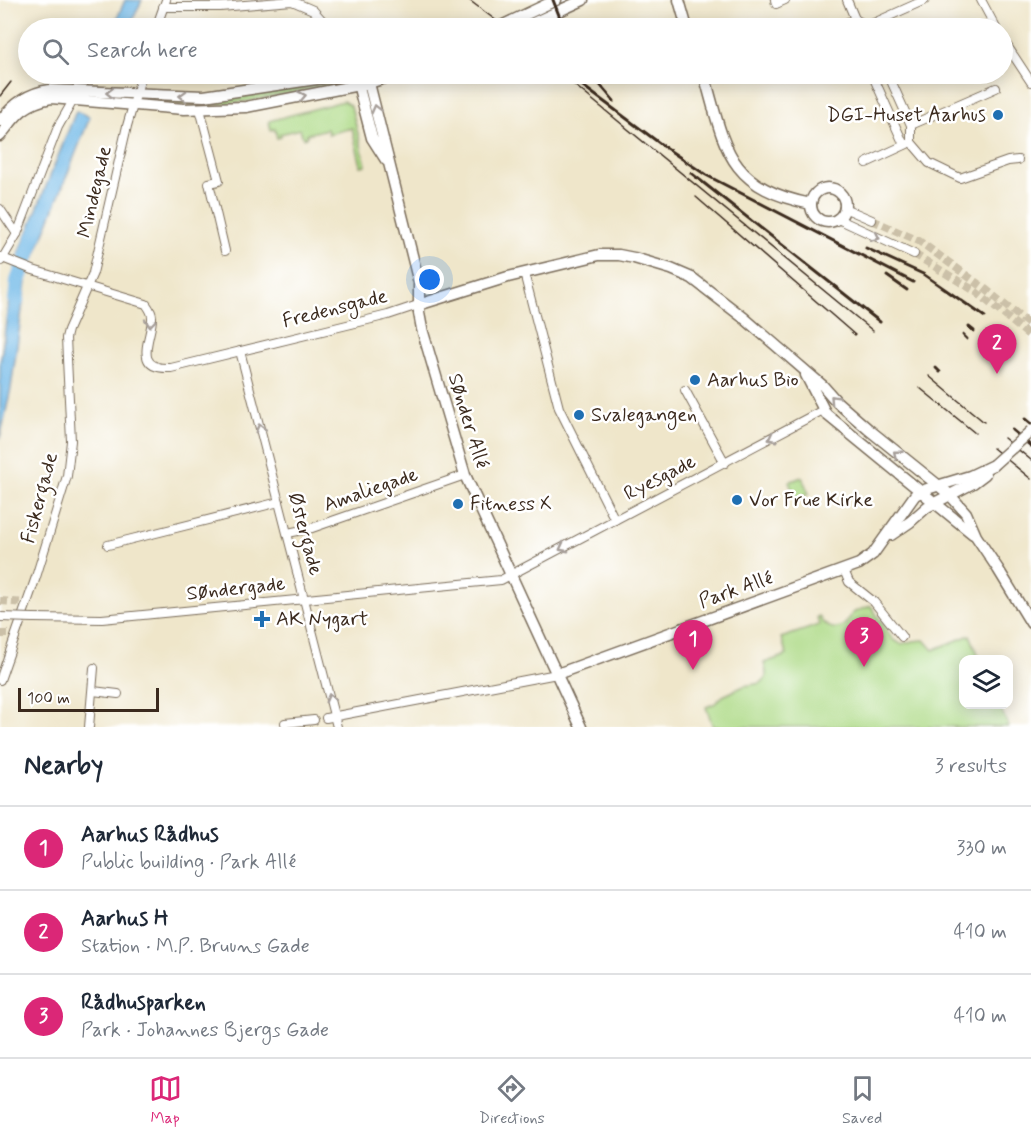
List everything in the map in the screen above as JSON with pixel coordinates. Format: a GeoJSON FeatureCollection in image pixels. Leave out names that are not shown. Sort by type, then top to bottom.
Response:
{"type":"FeatureCollection","features":[{"type":"Feature","properties":{"kind":"street"},"geometry":{"type":"LineString","coordinates":[[521,18],[556,0]]}},
{"type":"Feature","properties":{"kind":"street"},"geometry":{"type":"LineString","coordinates":[[679,0],[684,18]]}},
{"type":"Feature","properties":{"kind":"street"},"geometry":{"type":"LineString","coordinates":[[775,0],[777,4],[785,0]]}},
{"type":"Feature","properties":{"kind":"street"},"geometry":{"type":"LineString","coordinates":[[847,0],[851,18]]}},
{"type":"Feature","properties":{"kind":"street"},"geometry":{"type":"LineString","coordinates":[[886,18],[925,0]]}},
{"type":"Feature","properties":{"kind":"street"},"geometry":{"type":"LineString","coordinates":[[981,0],[991,18]]}},
{"type":"Feature","properties":{"kind":"street"},"geometry":{"type":"LineString","coordinates":[[159,18],[164,2],[220,7],[292,1],[313,10],[320,18]]}},
{"type":"Feature","properties":{"kind":"street"},"geometry":{"type":"LineString","coordinates":[[540,10],[581,1]]}},
{"type":"Feature","properties":{"kind":"street"},"geometry":{"type":"LineString","coordinates":[[544,18],[581,1]]}},
{"type":"Feature","properties":{"kind":"street"},"geometry":{"type":"LineString","coordinates":[[1013,55],[1031,82]]}},
{"type":"Feature","properties":{"kind":"street","name":"Mindegade"},"geometry":{"type":"LineString","coordinates":[[88,286],[138,84]]}},
{"type":"Feature","properties":{"kind":"street"},"geometry":{"type":"LineString","coordinates":[[0,136],[18,113],[31,104],[77,93],[204,96],[284,84]]}},
{"type":"Feature","properties":{"kind":"street"},"geometry":{"type":"LineString","coordinates":[[0,121],[11,108],[28,96],[50,90],[77,93],[133,105],[200,109],[250,106],[339,84]]}},
{"type":"Feature","properties":{"kind":"street","name":"Sønder Allé"},"geometry":{"type":"LineString","coordinates":[[365,84],[390,165],[418,283],[418,305],[422,329],[465,475],[581,727]]}},
{"type":"Feature","properties":{"kind":"street"},"geometry":{"type":"LineString","coordinates":[[706,84],[724,143],[741,171],[770,193],[788,200],[811,204]]}},
{"type":"Feature","properties":{"kind":"street"},"geometry":{"type":"LineString","coordinates":[[877,84],[908,144],[929,163],[960,178],[1008,161],[1018,160]]}},
{"type":"Feature","properties":{"kind":"street"},"geometry":{"type":"LineString","coordinates":[[893,84],[911,125],[908,144]]}},
{"type":"Feature","properties":{"kind":"street"},"geometry":{"type":"LineString","coordinates":[[911,125],[996,88]]}},
{"type":"Feature","properties":{"kind":"street"},"geometry":{"type":"LineString","coordinates":[[77,93],[58,127],[17,234],[1,259],[88,286]]}},
{"type":"Feature","properties":{"kind":"street"},"geometry":{"type":"LineString","coordinates":[[200,109],[219,181],[209,183],[225,252]]}},
{"type":"Feature","properties":{"kind":"street"},"geometry":{"type":"LineString","coordinates":[[866,163],[908,144]]}},
{"type":"Feature","properties":{"kind":"street"},"geometry":{"type":"LineString","coordinates":[[827,189],[840,194],[844,207],[837,219],[822,221],[814,214],[811,204],[818,192],[827,189]]}},
{"type":"Feature","properties":{"kind":"street"},"geometry":{"type":"LineString","coordinates":[[844,207],[872,220]]}},
{"type":"Feature","properties":{"kind":"street"},"geometry":{"type":"LineString","coordinates":[[0,208],[17,234]]}},
{"type":"Feature","properties":{"kind":"street"},"geometry":{"type":"LineString","coordinates":[[837,219],[914,254]]}},
{"type":"Feature","properties":{"kind":"street","name":"Fredensgade"},"geometry":{"type":"LineString","coordinates":[[88,286],[146,304],[151,311],[152,318],[146,345],[148,355],[155,365],[171,368],[388,315],[524,273],[599,255],[619,255],[672,269],[710,290],[823,386],[849,414],[949,494],[966,513],[976,536]]}},
{"type":"Feature","properties":{"kind":"street"},"geometry":{"type":"LineString","coordinates":[[524,273],[559,408],[615,520]]}},
{"type":"Feature","properties":{"kind":"street","name":"Fiskergade"},"geometry":{"type":"LineString","coordinates":[[0,680],[36,577],[67,476],[71,441],[66,338],[88,286]]}},
{"type":"Feature","properties":{"kind":"street","name":"Østergade"},"geometry":{"type":"LineString","coordinates":[[240,351],[337,727]]}},
{"type":"Feature","properties":{"kind":"street"},"geometry":{"type":"LineString","coordinates":[[805,372],[823,410],[976,536],[1030,621]]}},
{"type":"Feature","properties":{"kind":"street"},"geometry":{"type":"LineString","coordinates":[[685,390],[725,463]]}},
{"type":"Feature","properties":{"kind":"street","name":"Ryesgade"},"geometry":{"type":"LineString","coordinates":[[512,575],[823,410]]}},
{"type":"Feature","properties":{"kind":"street"},"geometry":{"type":"LineString","coordinates":[[887,537],[934,502],[980,479],[1031,431]]}},
{"type":"Feature","properties":{"kind":"street"},"geometry":{"type":"LineString","coordinates":[[887,537],[907,505],[921,491],[962,479],[993,465]]}},
{"type":"Feature","properties":{"kind":"street","name":"Amaliegade"},"geometry":{"type":"LineString","coordinates":[[288,533],[312,528],[465,475]]}},
{"type":"Feature","properties":{"kind":"street"},"geometry":{"type":"LineString","coordinates":[[108,545],[279,502]]}},
{"type":"Feature","properties":{"kind":"street","name":"Park Allé"},"geometry":{"type":"LineString","coordinates":[[557,674],[859,564],[873,554],[887,537]]}},
{"type":"Feature","properties":{"kind":"street"},"geometry":{"type":"LineString","coordinates":[[844,570],[849,582],[874,602],[902,637]]}},
{"type":"Feature","properties":{"kind":"street","name":"Søndergade"},"geometry":{"type":"LineString","coordinates":[[0,617],[102,619],[501,580],[512,575]]}},
{"type":"Feature","properties":{"kind":"street"},"geometry":{"type":"LineString","coordinates":[[90,727],[94,668]]}},
{"type":"Feature","properties":{"kind":"street"},"geometry":{"type":"LineString","coordinates":[[326,718],[557,674]]}},
{"type":"Feature","properties":{"kind":"street"},"geometry":{"type":"LineString","coordinates":[[93,692],[118,694]]}},
{"type":"Feature","properties":{"kind":"street"},"geometry":{"type":"LineString","coordinates":[[285,723],[314,720]]}},
{"type":"Feature","properties":{"kind":"green space"},"geometry":{"type":"Polygon","coordinates":[[[335,84],[249,101],[208,105],[163,103],[164,100],[210,100],[335,84]]]}},
{"type":"Feature","properties":{"kind":"green space"},"geometry":{"type":"Polygon","coordinates":[[[343,101],[351,106],[366,165],[361,166],[352,128],[328,134],[327,129],[307,134],[307,137],[303,138],[300,129],[280,134],[281,137],[277,138],[275,129],[271,130],[269,121],[343,101]]]}},
{"type":"Feature","properties":{"kind":"green space"},"geometry":{"type":"Polygon","coordinates":[[[802,477],[809,494],[796,499],[789,482],[802,477]]]}},
{"type":"Feature","properties":{"kind":"green space"},"geometry":{"type":"Polygon","coordinates":[[[871,606],[893,640],[901,644],[924,640],[933,650],[970,635],[978,655],[959,655],[959,709],[1001,709],[1009,727],[713,727],[706,707],[744,686],[761,683],[766,678],[764,663],[787,655],[781,638],[819,625],[817,617],[819,616],[824,624],[832,628],[840,627],[858,610],[871,606]]]}},
{"type":"Feature","properties":{"kind":"water"},"geometry":{"type":"Polygon","coordinates":[[[125,0],[142,0],[134,18],[117,18],[125,0]]]}},
{"type":"Feature","properties":{"kind":"water"},"geometry":{"type":"Polygon","coordinates":[[[76,111],[90,117],[34,259],[19,254],[76,111]]]}},
{"type":"Feature","properties":{"kind":"water"},"geometry":{"type":"Polygon","coordinates":[[[12,278],[26,282],[11,388],[0,439],[0,365],[12,278]]]}},
{"type":"Feature","properties":{"kind":"waterway"},"geometry":{"type":"LineString","coordinates":[[16,301],[18,281],[34,237]]}},
{"type":"Feature","properties":{"kind":"tunnel"},"geometry":{"type":"LineString","coordinates":[[872,220],[919,241],[984,288],[1031,326]]}},
{"type":"Feature","properties":{"kind":"tunnel"},"geometry":{"type":"LineString","coordinates":[[914,254],[975,291],[1031,337]]}},
{"type":"Feature","properties":{"kind":"tunnel"},"geometry":{"type":"LineString","coordinates":[[0,601],[27,603]]}},
{"type":"Feature","properties":{"kind":"tunnel"},"geometry":{"type":"LineString","coordinates":[[0,634],[16,634]]}},
{"type":"Feature","properties":{"kind":"tram line"},"geometry":{"type":"LineString","coordinates":[[469,0],[493,18]]}},
{"type":"Feature","properties":{"kind":"tram line"},"geometry":{"type":"LineString","coordinates":[[0,96],[11,82]]}},
{"type":"Feature","properties":{"kind":"tram line"},"geometry":{"type":"LineString","coordinates":[[573,84],[873,331]]}},
{"type":"Feature","properties":{"kind":"tram line"},"geometry":{"type":"LineString","coordinates":[[696,197],[855,335]]}},
{"type":"Feature","properties":{"kind":"tram line"},"geometry":{"type":"LineString","coordinates":[[929,376],[984,422]]}},
{"type":"Feature","properties":{"kind":"tram line"},"geometry":{"type":"LineString","coordinates":[[920,388],[975,433]]}},
{"type":"Feature","properties":{"kind":"tram line"},"geometry":{"type":"LineString","coordinates":[[1004,438],[1031,460]]}},
{"type":"Feature","properties":{"kind":"tram line"},"geometry":{"type":"LineString","coordinates":[[993,448],[1031,479]]}},
{"type":"Feature","properties":{"kind":"railway"},"geometry":{"type":"LineString","coordinates":[[553,0],[560,18]]}},
{"type":"Feature","properties":{"kind":"railway"},"geometry":{"type":"LineString","coordinates":[[580,84],[706,175],[913,282]]}},
{"type":"Feature","properties":{"kind":"railway"},"geometry":{"type":"LineString","coordinates":[[600,84],[614,101]]}},
{"type":"Feature","properties":{"kind":"railway"},"geometry":{"type":"LineString","coordinates":[[691,173],[880,322]]}},
{"type":"Feature","properties":{"kind":"railway"},"geometry":{"type":"LineString","coordinates":[[866,248],[923,274],[985,317]]}},
{"type":"Feature","properties":{"kind":"railway"},"geometry":{"type":"LineString","coordinates":[[887,276],[907,290]]}},
{"type":"Feature","properties":{"kind":"railway"},"geometry":{"type":"LineString","coordinates":[[969,327],[974,331]]}},
{"type":"Feature","properties":{"kind":"railway"},"geometry":{"type":"LineString","coordinates":[[963,335],[967,339]]}},
{"type":"Feature","properties":{"kind":"railway"},"geometry":{"type":"LineString","coordinates":[[936,368],[940,372]]}},
{"type":"Feature","properties":{"kind":"railway"},"geometry":{"type":"LineString","coordinates":[[1025,419],[1031,424]]}},
{"type":"Feature","properties":{"kind":"railway"},"geometry":{"type":"LineString","coordinates":[[1012,430],[1031,446]]}},
{"type":"Feature","properties":{"kind":"place","name":"DGI-Huset Aarhus"},"geometry":{"type":"Point","coordinates":[998,115]}},
{"type":"Feature","properties":{"kind":"place","name":"Aarhus H"},"geometry":{"type":"Point","coordinates":[997,374]}},
{"type":"Feature","properties":{"kind":"place","name":"Aarhus Bio"},"geometry":{"type":"Point","coordinates":[695,380]}},
{"type":"Feature","properties":{"kind":"place","name":"Svalegangen"},"geometry":{"type":"Point","coordinates":[579,415]}},
{"type":"Feature","properties":{"kind":"place","name":"Vor Frue Kirke"},"geometry":{"type":"Point","coordinates":[737,500]}},
{"type":"Feature","properties":{"kind":"place","name":"Fitness X"},"geometry":{"type":"Point","coordinates":[458,504]}},
{"type":"Feature","properties":{"kind":"place","name":"AK Nygart"},"geometry":{"type":"Point","coordinates":[262,619]}},
{"type":"Feature","properties":{"kind":"place","name":"Rådhusparken"},"geometry":{"type":"Point","coordinates":[864,667]}},
{"type":"Feature","properties":{"kind":"place","name":"Aarhus Rådhus"},"geometry":{"type":"Point","coordinates":[693,670]}}]}
